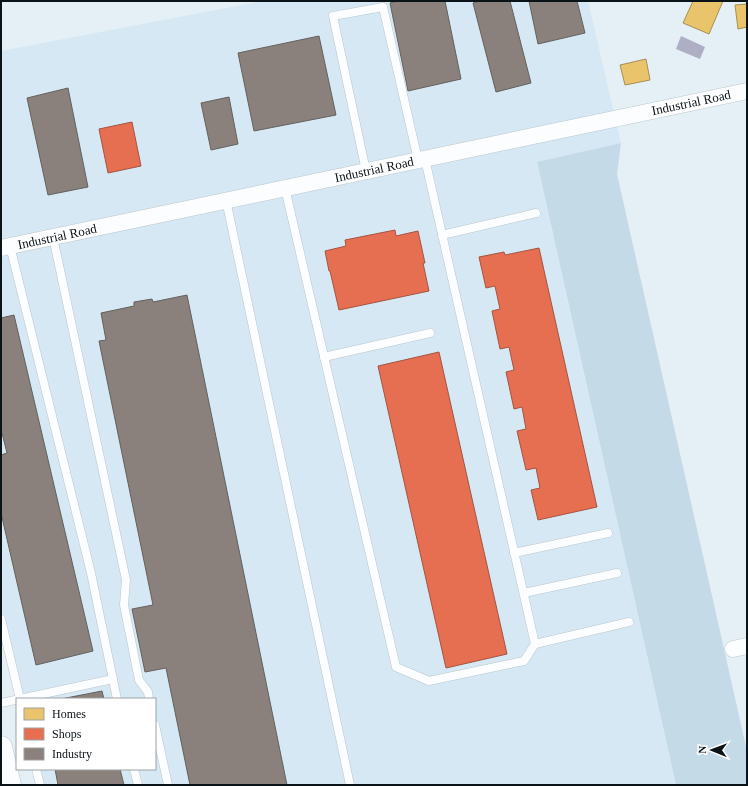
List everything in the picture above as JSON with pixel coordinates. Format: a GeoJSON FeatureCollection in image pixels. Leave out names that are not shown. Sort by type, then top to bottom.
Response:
{"type":"FeatureCollection","features":[{"type":"Feature","properties":{"kind":"main road"},"geometry":{"type":"LineString","coordinates":[[1,747],[10,785]]}},
{"type":"Feature","properties":{"kind":"street","name":"Industrial Road"},"geometry":{"type":"LineString","coordinates":[[5,247],[747,91]]}},
{"type":"Feature","properties":{"kind":"lane"},"geometry":{"type":"LineString","coordinates":[[366,171],[333,16],[383,7],[421,159],[442,235],[535,644]]}},
{"type":"Feature","properties":{"kind":"lane"},"geometry":{"type":"LineString","coordinates":[[285,188],[396,667],[428,681],[524,661],[535,644],[629,622]]}},
{"type":"Feature","properties":{"kind":"lane"},"geometry":{"type":"LineString","coordinates":[[226,200],[350,785]]}},
{"type":"Feature","properties":{"kind":"lane"},"geometry":{"type":"LineString","coordinates":[[442,235],[536,213]]}},
{"type":"Feature","properties":{"kind":"lane"},"geometry":{"type":"LineString","coordinates":[[53,237],[126,580],[124,605],[139,680],[148,692],[149,698]]}},
{"type":"Feature","properties":{"kind":"lane"},"geometry":{"type":"LineString","coordinates":[[5,247],[91,573],[117,698]]}},
{"type":"Feature","properties":{"kind":"lane"},"geometry":{"type":"LineString","coordinates":[[324,357],[430,333]]}},
{"type":"Feature","properties":{"kind":"lane"},"geometry":{"type":"LineString","coordinates":[[514,553],[608,533]]}},
{"type":"Feature","properties":{"kind":"lane"},"geometry":{"type":"LineString","coordinates":[[524,593],[616,573]]}},
{"type":"Feature","properties":{"kind":"lane"},"geometry":{"type":"LineString","coordinates":[[1,619],[20,698]]}},
{"type":"Feature","properties":{"kind":"lane"},"geometry":{"type":"LineString","coordinates":[[25,698],[113,679]]}},
{"type":"Feature","properties":{"kind":"lane"},"geometry":{"type":"LineString","coordinates":[[1,703],[16,700]]}},
{"type":"Feature","properties":{"kind":"lane"},"geometry":{"type":"LineString","coordinates":[[156,730],[168,785]]}},
{"type":"Feature","properties":{"kind":"lane"},"geometry":{"type":"LineString","coordinates":[[36,770],[40,785]]}},
{"type":"Feature","properties":{"kind":"lane"},"geometry":{"type":"LineString","coordinates":[[134,770],[138,785]]}},
{"type":"Feature","properties":{"kind":"shaded area"},"geometry":{"type":"Polygon","coordinates":[[[263,1],[588,1],[621,143],[537,163],[676,785],[39,785],[35,770],[156,770],[156,698],[19,698],[1,621],[1,51],[263,1]]]}},
{"type":"Feature","properties":{"kind":"shaded area"},"geometry":{"type":"Polygon","coordinates":[[[681,36],[705,47],[700,59],[676,49],[681,36]]]}},
{"type":"Feature","properties":{"kind":"shaded area"},"geometry":{"type":"Polygon","coordinates":[[[621,143],[617,174],[747,751],[747,785],[676,785],[537,162],[621,143]]]}},
{"type":"Feature","properties":{"kind":"building: Homes"},"geometry":{"type":"Polygon","coordinates":[[[693,1],[723,1],[709,34],[683,23],[693,1]]]}},
{"type":"Feature","properties":{"kind":"building: Homes"},"geometry":{"type":"Polygon","coordinates":[[[747,4],[747,27],[738,29],[735,5],[747,4]]]}},
{"type":"Feature","properties":{"kind":"building: Homes"},"geometry":{"type":"Polygon","coordinates":[[[646,59],[650,80],[625,85],[620,65],[646,59]]]}},
{"type":"Feature","properties":{"kind":"building: Shops"},"geometry":{"type":"Polygon","coordinates":[[[132,122],[141,166],[108,173],[99,129],[132,122]]]}},
{"type":"Feature","properties":{"kind":"building: Shops"},"geometry":{"type":"Polygon","coordinates":[[[395,230],[396,236],[418,231],[429,291],[339,310],[325,251],[346,246],[345,240],[395,230]]]}},
{"type":"Feature","properties":{"kind":"building: Shops"},"geometry":{"type":"Polygon","coordinates":[[[539,248],[597,507],[538,520],[531,490],[540,488],[536,468],[526,470],[517,431],[526,429],[522,407],[514,409],[506,372],[514,370],[509,347],[500,349],[492,311],[500,309],[495,286],[486,288],[479,257],[504,252],[505,255],[539,248]]]}},
{"type":"Feature","properties":{"kind":"building: Shops"},"geometry":{"type":"Polygon","coordinates":[[[439,352],[507,654],[446,668],[378,366],[439,352]]]}},
{"type":"Feature","properties":{"kind":"building: Industry"},"geometry":{"type":"Polygon","coordinates":[[[398,1],[445,1],[461,79],[408,91],[390,3],[398,1]]]}},
{"type":"Feature","properties":{"kind":"building: Industry"},"geometry":{"type":"Polygon","coordinates":[[[480,1],[510,1],[531,83],[496,92],[473,3],[480,1]]]}},
{"type":"Feature","properties":{"kind":"building: Industry"},"geometry":{"type":"Polygon","coordinates":[[[529,1],[577,1],[585,33],[538,44],[529,1]]]}},
{"type":"Feature","properties":{"kind":"building: Industry"},"geometry":{"type":"Polygon","coordinates":[[[319,36],[336,115],[254,131],[238,53],[319,36]]]}},
{"type":"Feature","properties":{"kind":"building: Industry"},"geometry":{"type":"Polygon","coordinates":[[[68,88],[88,187],[48,195],[27,98],[68,88]]]}},
{"type":"Feature","properties":{"kind":"building: Industry"},"geometry":{"type":"Polygon","coordinates":[[[229,97],[238,144],[211,150],[201,103],[229,97]]]}},
{"type":"Feature","properties":{"kind":"building: Industry"},"geometry":{"type":"Polygon","coordinates":[[[187,295],[287,785],[190,785],[166,668],[145,672],[132,609],[153,605],[99,341],[106,340],[101,313],[134,306],[134,302],[152,299],[153,302],[187,295]]]}},
{"type":"Feature","properties":{"kind":"building: Industry"},"geometry":{"type":"Polygon","coordinates":[[[14,315],[93,651],[36,665],[1,513],[1,455],[7,453],[1,433],[1,318],[14,315]]]}},
{"type":"Feature","properties":{"kind":"building: Industry"},"geometry":{"type":"Polygon","coordinates":[[[102,691],[104,698],[66,698],[102,691]]]}},
{"type":"Feature","properties":{"kind":"building: Industry"},"geometry":{"type":"Polygon","coordinates":[[[55,770],[120,770],[124,785],[58,785],[55,770]]]}}]}
